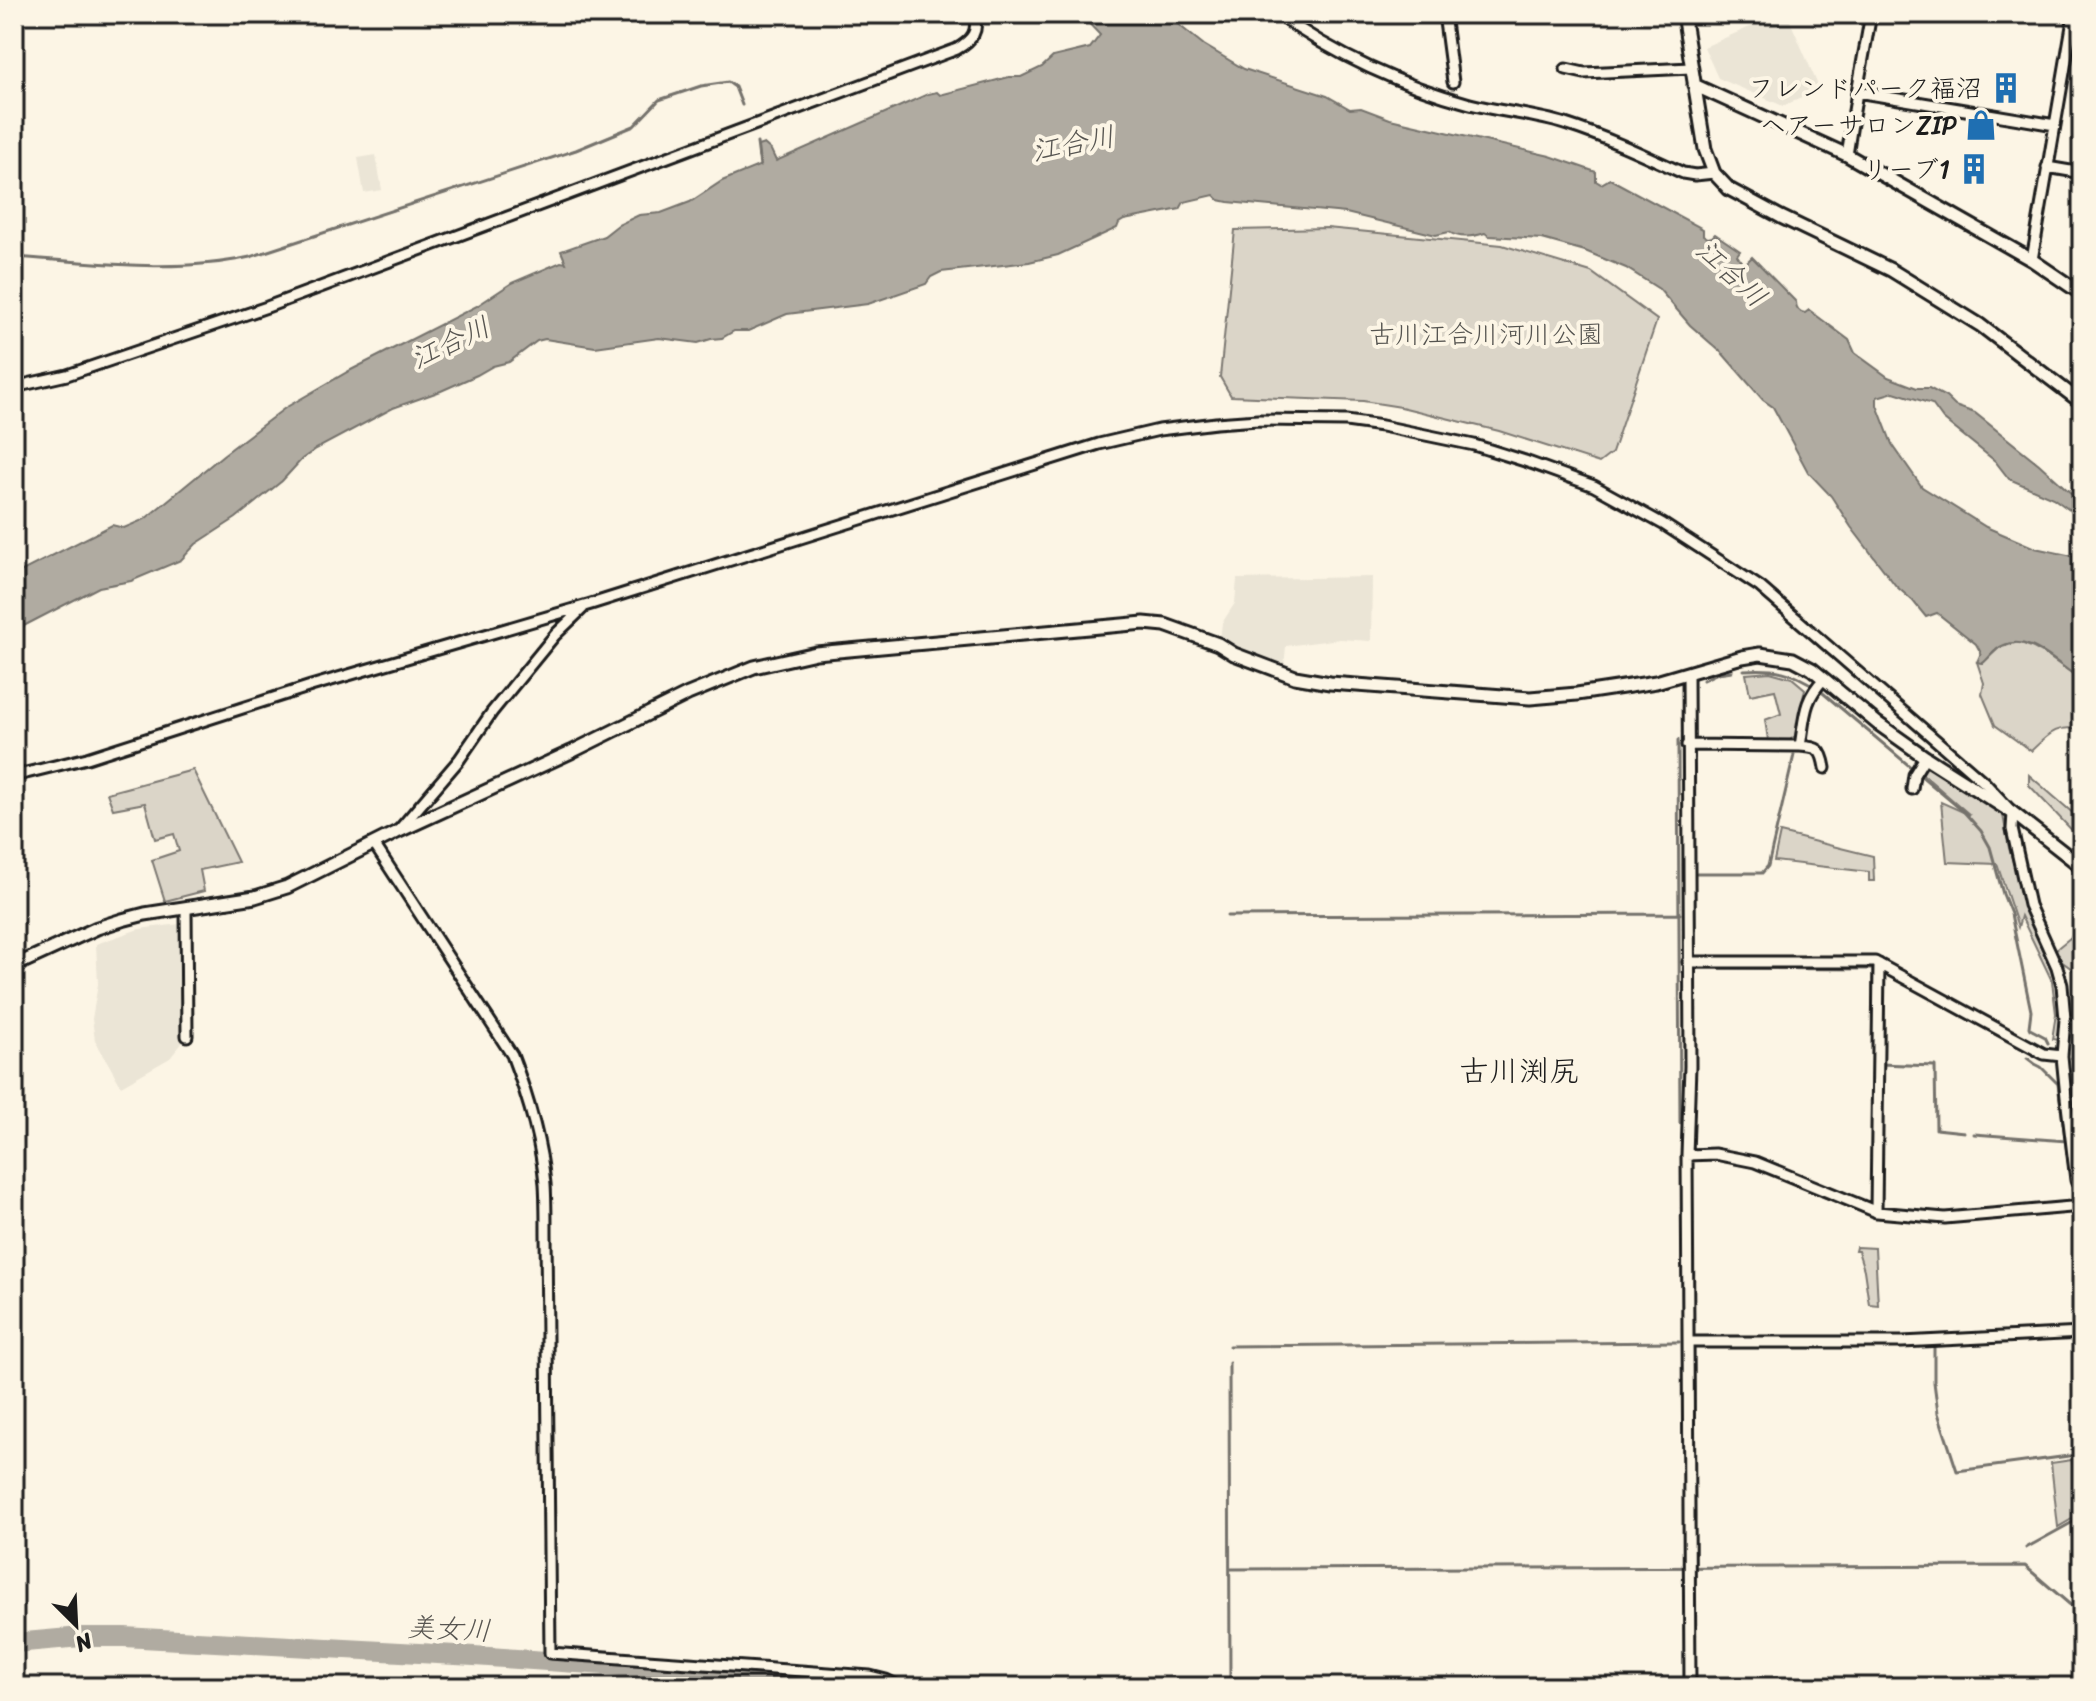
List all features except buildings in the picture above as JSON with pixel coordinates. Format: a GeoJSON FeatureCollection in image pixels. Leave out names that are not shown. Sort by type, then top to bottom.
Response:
{"type":"FeatureCollection","features":[{"type":"Feature","properties":{"kind":"street"},"geometry":{"type":"LineString","coordinates":[[14,387],[67,375],[267,307],[957,49],[975,34],[973,14]]}},
{"type":"Feature","properties":{"kind":"street"},"geometry":{"type":"LineString","coordinates":[[1278,14],[1353,59],[1431,92],[1561,123],[1611,140],[1683,173],[1714,173]]}},
{"type":"Feature","properties":{"kind":"street"},"geometry":{"type":"LineString","coordinates":[[1444,14],[1453,82]]}},
{"type":"Feature","properties":{"kind":"street"},"geometry":{"type":"LineString","coordinates":[[1683,14],[1705,149],[1714,173],[1729,189],[1891,270],[1980,325],[2082,403]]}},
{"type":"Feature","properties":{"kind":"street"},"geometry":{"type":"LineString","coordinates":[[1847,155],[1871,14]]}},
{"type":"Feature","properties":{"kind":"street"},"geometry":{"type":"LineString","coordinates":[[2032,260],[2074,14]]}},
{"type":"Feature","properties":{"kind":"street"},"geometry":{"type":"LineString","coordinates":[[1566,69],[1584,73],[1691,68]]}},
{"type":"Feature","properties":{"kind":"street"},"geometry":{"type":"LineString","coordinates":[[1694,85],[1847,155],[2032,260],[2082,294]]}},
{"type":"Feature","properties":{"kind":"street"},"geometry":{"type":"LineString","coordinates":[[1857,92],[2055,125]]}},
{"type":"Feature","properties":{"kind":"street"},"geometry":{"type":"LineString","coordinates":[[2047,167],[2082,173]]}},
{"type":"Feature","properties":{"kind":"street"},"geometry":{"type":"LineString","coordinates":[[14,776],[87,758],[1099,444],[1159,430],[1258,420],[1346,421],[1474,445],[1525,461],[1594,486],[1663,524],[1760,587],[1985,783],[2013,813],[2082,867]]}},
{"type":"Feature","properties":{"kind":"street"},"geometry":{"type":"LineString","coordinates":[[397,832],[459,760],[492,712],[555,635],[585,605]]}},
{"type":"Feature","properties":{"kind":"street"},"geometry":{"type":"LineString","coordinates":[[14,966],[97,928],[145,914],[255,897],[287,887],[397,832],[724,678],[754,667],[816,653],[1144,623],[1165,625],[1295,677],[1330,683],[1530,698],[1656,682],[1760,654],[1793,659],[1812,669],[1877,723],[1919,766],[2013,813]]}},
{"type":"Feature","properties":{"kind":"street"},"geometry":{"type":"LineString","coordinates":[[1688,673],[1690,1687]]}},
{"type":"Feature","properties":{"kind":"street"},"geometry":{"type":"LineString","coordinates":[[1800,746],[1807,703],[1811,692],[1822,680]]}},
{"type":"Feature","properties":{"kind":"street"},"geometry":{"type":"LineString","coordinates":[[1687,745],[1812,747],[1823,756],[1825,768]]}},
{"type":"Feature","properties":{"kind":"street"},"geometry":{"type":"LineString","coordinates":[[1912,789],[1919,766]]}},
{"type":"Feature","properties":{"kind":"street"},"geometry":{"type":"LineString","coordinates":[[2013,813],[2012,829],[2029,905],[2062,985],[2065,1019],[2062,1056],[2076,1180],[2082,1193]]}},
{"type":"Feature","properties":{"kind":"street"},"geometry":{"type":"LineString","coordinates":[[374,844],[512,1055],[527,1094],[537,1135],[545,1183],[547,1250],[550,1653],[870,1676],[900,1687]]}},
{"type":"Feature","properties":{"kind":"street"},"geometry":{"type":"LineString","coordinates":[[186,909],[187,1036]]}},
{"type":"Feature","properties":{"kind":"street"},"geometry":{"type":"LineString","coordinates":[[1688,962],[1878,968],[2044,1054],[2062,1056]]}},
{"type":"Feature","properties":{"kind":"street"},"geometry":{"type":"LineString","coordinates":[[1876,1212],[1878,968]]}},
{"type":"Feature","properties":{"kind":"street"},"geometry":{"type":"LineString","coordinates":[[1687,1155],[1715,1154],[1755,1162],[1876,1212],[1945,1218],[2082,1206]]}},
{"type":"Feature","properties":{"kind":"street"},"geometry":{"type":"LineString","coordinates":[[1689,1342],[1902,1342],[2082,1333]]}},
{"type":"Feature","properties":{"kind":"shaded area"},"geometry":{"type":"Polygon","coordinates":[[[1780,14],[1787,14],[1820,90],[1783,106],[1718,78],[1704,47],[1780,14]]]}},
{"type":"Feature","properties":{"kind":"shaded area"},"geometry":{"type":"Polygon","coordinates":[[[376,155],[382,190],[364,193],[358,158],[376,155]]]}},
{"type":"Feature","properties":{"kind":"shaded area"},"geometry":{"type":"Polygon","coordinates":[[[1372,577],[1371,641],[1340,639],[1286,646],[1284,667],[1246,654],[1220,640],[1222,623],[1235,603],[1237,579],[1372,577]]]}},
{"type":"Feature","properties":{"kind":"shaded area"},"geometry":{"type":"Polygon","coordinates":[[[180,924],[183,1042],[170,1058],[121,1086],[95,1040],[92,1019],[98,984],[96,944],[139,929],[180,924]]]}},
{"type":"Feature","properties":{"kind":"green space","name":"古川江合川河川公園"},"geometry":{"type":"Polygon","coordinates":[[[1327,228],[1502,245],[1591,272],[1657,320],[1612,453],[1599,463],[1499,431],[1363,401],[1231,396],[1220,377],[1235,230],[1327,228]]]}},
{"type":"Feature","properties":{"kind":"green space"},"geometry":{"type":"Polygon","coordinates":[[[2018,642],[2044,654],[2082,680],[2082,730],[2059,730],[2048,735],[2031,751],[1995,725],[1982,694],[1984,683],[1977,662],[1983,663],[1999,648],[2018,642]]]}},
{"type":"Feature","properties":{"kind":"green space"},"geometry":{"type":"Polygon","coordinates":[[[1770,672],[1792,678],[1805,689],[1795,736],[1790,740],[1768,740],[1765,720],[1781,714],[1775,690],[1750,695],[1746,674],[1770,672]]]}},
{"type":"Feature","properties":{"kind":"green space"},"geometry":{"type":"Polygon","coordinates":[[[1925,764],[2003,815],[2025,904],[2056,976],[2060,1014],[2058,1040],[2052,1039],[2056,1014],[2052,981],[2021,916],[2018,927],[1997,864],[1947,862],[1941,802],[1970,815],[1919,771],[1925,764]]]}},
{"type":"Feature","properties":{"kind":"green space"},"geometry":{"type":"Polygon","coordinates":[[[193,770],[238,862],[200,870],[204,891],[165,901],[152,860],[179,851],[174,834],[155,839],[145,803],[113,809],[107,793],[193,770]]]}},
{"type":"Feature","properties":{"kind":"green space"},"geometry":{"type":"Polygon","coordinates":[[[2029,775],[2082,821],[2082,841],[2029,785],[2029,775]]]}},
{"type":"Feature","properties":{"kind":"green space"},"geometry":{"type":"Polygon","coordinates":[[[1780,833],[1873,856],[1874,881],[1869,881],[1869,872],[1774,861],[1780,833]]]}},
{"type":"Feature","properties":{"kind":"green space"},"geometry":{"type":"Polygon","coordinates":[[[2076,933],[2082,939],[2082,976],[2061,961],[2055,950],[2076,933]]]}},
{"type":"Feature","properties":{"kind":"green space"},"geometry":{"type":"Polygon","coordinates":[[[1856,1247],[1875,1248],[1878,1305],[1869,1304],[1864,1270],[1856,1247]]]}},
{"type":"Feature","properties":{"kind":"green space"},"geometry":{"type":"Polygon","coordinates":[[[2072,1460],[2077,1490],[2082,1491],[2082,1513],[2058,1527],[2051,1463],[2072,1460]]]}},
{"type":"Feature","properties":{"kind":"water","name":"江合川"},"geometry":{"type":"Polygon","coordinates":[[[1071,14],[1165,14],[1204,45],[1244,69],[1327,96],[1350,109],[1361,108],[1390,119],[1550,156],[1596,172],[1596,181],[1601,184],[1610,179],[1703,229],[1703,235],[1708,238],[1715,234],[1740,251],[1737,255],[1742,263],[1752,257],[1796,302],[1800,311],[1805,313],[1809,310],[1849,340],[1855,353],[1888,377],[1917,388],[1929,388],[1955,406],[1975,413],[2073,495],[2082,507],[2082,519],[2053,498],[2009,479],[1995,461],[1943,419],[1932,404],[1894,392],[1877,397],[1877,405],[1892,444],[1922,487],[1986,527],[2035,548],[2082,558],[2082,680],[2042,651],[2020,643],[2008,644],[1997,649],[1983,663],[1977,662],[1981,653],[1976,644],[1937,613],[1926,617],[1896,586],[1831,496],[1808,472],[1773,407],[1763,400],[1723,354],[1690,325],[1659,289],[1626,268],[1585,251],[1542,239],[1489,236],[1485,233],[1467,237],[1449,232],[1436,235],[1346,213],[1228,202],[1214,195],[1184,202],[1180,209],[1124,220],[1117,228],[1058,255],[1029,262],[941,272],[926,284],[868,304],[787,314],[748,331],[734,331],[722,338],[698,343],[659,338],[595,347],[545,339],[537,341],[509,362],[393,408],[316,449],[282,481],[236,518],[196,544],[181,560],[131,581],[99,587],[14,631],[14,575],[112,525],[124,528],[145,519],[285,408],[349,371],[477,306],[512,283],[561,262],[566,263],[561,251],[604,236],[639,215],[661,213],[690,202],[722,181],[761,165],[758,146],[764,144],[776,161],[928,94],[937,92],[940,95],[1009,77],[1021,77],[1042,67],[1053,57],[1090,48],[1100,35],[1081,15],[1071,14]]]}},
{"type":"Feature","properties":{"kind":"waterway"},"geometry":{"type":"LineString","coordinates":[[14,257],[162,266],[250,257],[576,150],[634,126],[659,100],[701,86],[728,82],[735,87],[742,105]]}},
{"type":"Feature","properties":{"kind":"waterway"},"geometry":{"type":"LineString","coordinates":[[757,143],[760,166]]}},
{"type":"Feature","properties":{"kind":"waterway"},"geometry":{"type":"LineString","coordinates":[[1744,670],[1783,672],[1817,688],[1964,812],[1981,831],[1990,847],[2011,914],[2031,1011],[2029,1027],[2045,1037],[2048,1043]]}},
{"type":"Feature","properties":{"kind":"waterway"},"geometry":{"type":"LineString","coordinates":[[1703,680],[1732,671]]}},
{"type":"Feature","properties":{"kind":"waterway"},"geometry":{"type":"LineString","coordinates":[[1678,740],[1680,1123]]}},
{"type":"Feature","properties":{"kind":"waterway"},"geometry":{"type":"LineString","coordinates":[[1693,873],[1762,873],[1768,866],[1794,755]]}},
{"type":"Feature","properties":{"kind":"waterway"},"geometry":{"type":"LineString","coordinates":[[1227,916],[1680,914]]}},
{"type":"Feature","properties":{"kind":"waterway"},"geometry":{"type":"LineString","coordinates":[[1694,968],[1873,969],[1873,1108]]}},
{"type":"Feature","properties":{"kind":"waterway"},"geometry":{"type":"LineString","coordinates":[[1880,971],[2016,1046]]}},
{"type":"Feature","properties":{"kind":"waterway"},"geometry":{"type":"LineString","coordinates":[[2027,1058],[2058,1084],[2071,1184],[2078,1201]]}},
{"type":"Feature","properties":{"kind":"waterway"},"geometry":{"type":"LineString","coordinates":[[2072,1058],[2082,1059]]}},
{"type":"Feature","properties":{"kind":"waterway"},"geometry":{"type":"LineString","coordinates":[[1879,1064],[1935,1066],[1936,1129],[1964,1132]]}},
{"type":"Feature","properties":{"kind":"waterway"},"geometry":{"type":"LineString","coordinates":[[1974,1134],[2067,1141]]}},
{"type":"Feature","properties":{"kind":"waterway"},"geometry":{"type":"LineString","coordinates":[[1786,1180],[1812,1191]]}},
{"type":"Feature","properties":{"kind":"waterway"},"geometry":{"type":"LineString","coordinates":[[1822,1196],[1876,1217]]}},
{"type":"Feature","properties":{"kind":"waterway"},"geometry":{"type":"LineString","coordinates":[[1229,1346],[1679,1342]]}},
{"type":"Feature","properties":{"kind":"waterway"},"geometry":{"type":"LineString","coordinates":[[1934,1346],[1938,1413],[1957,1471],[2076,1455],[2082,1488]]}},
{"type":"Feature","properties":{"kind":"waterway"},"geometry":{"type":"LineString","coordinates":[[1229,1363],[1230,1687]]}},
{"type":"Feature","properties":{"kind":"waterway"},"geometry":{"type":"LineString","coordinates":[[2026,1548],[2082,1517]]}},
{"type":"Feature","properties":{"kind":"waterway"},"geometry":{"type":"LineString","coordinates":[[1230,1569],[2025,1566],[2082,1615]]}},
{"type":"Feature","properties":{"kind":"waterway","name":"美女川"},"geometry":{"type":"LineString","coordinates":[[14,1643],[124,1637],[474,1656],[867,1683],[880,1687]]}},
{"type":"Feature","properties":{"kind":"place","name":"フレンドパーク福沼"},"geometry":{"type":"Point","coordinates":[2006,88]}},
{"type":"Feature","properties":{"kind":"place","name":"ヘアーサロンZIP"},"geometry":{"type":"Point","coordinates":[1981,125]}},
{"type":"Feature","properties":{"kind":"place","name":"リーブ1"},"geometry":{"type":"Point","coordinates":[1974,169]}},
{"type":"Feature","properties":{"kind":"district","name":"古川渕尻"},"geometry":{"type":"Point","coordinates":[1519,1071]}}]}
